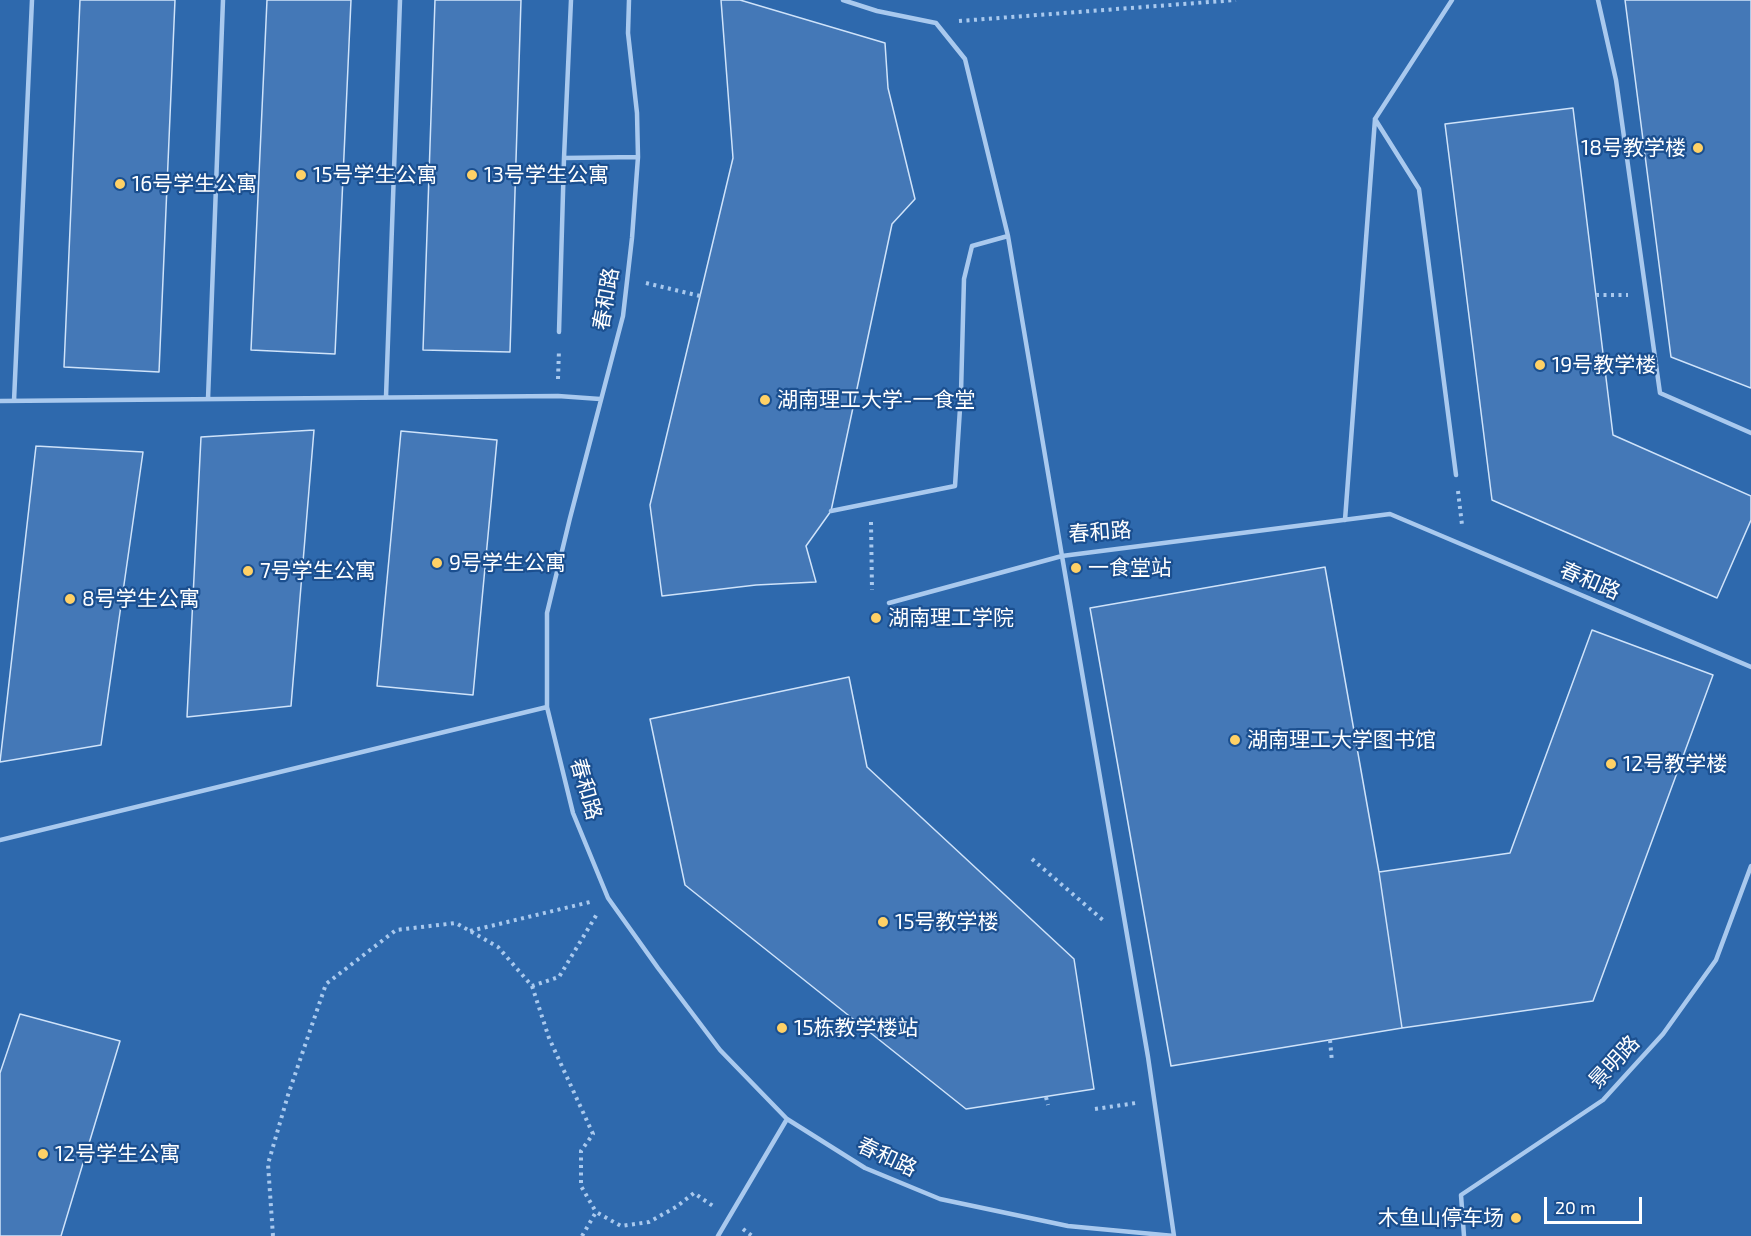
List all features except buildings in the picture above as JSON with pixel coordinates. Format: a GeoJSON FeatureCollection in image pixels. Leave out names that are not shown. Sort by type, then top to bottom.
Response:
{"type":"FeatureCollection","features":[{"type":"Feature","properties":{"kind":"lane"},"geometry":{"type":"LineString","coordinates":[[14,401],[32,0]]}},
{"type":"Feature","properties":{"kind":"lane"},"geometry":{"type":"LineString","coordinates":[[208,399],[223,0]]}},
{"type":"Feature","properties":{"kind":"lane"},"geometry":{"type":"LineString","coordinates":[[386,397],[400,0]]}},
{"type":"Feature","properties":{"kind":"lane"},"geometry":{"type":"LineString","coordinates":[[559,332],[564,158],[572,0]]}},
{"type":"Feature","properties":{"kind":"lane","name":"春和路"},"geometry":{"type":"LineString","coordinates":[[629,0],[628,33],[637,113],[638,157],[628,279],[623,315],[547,613],[547,707],[573,813],[608,898],[720,1050],[787,1119],[865,1168],[940,1199],[1068,1226],[1174,1236]]}},
{"type":"Feature","properties":{"kind":"lane"},"geometry":{"type":"LineString","coordinates":[[843,0],[877,11],[936,23]]}},
{"type":"Feature","properties":{"kind":"lane"},"geometry":{"type":"LineString","coordinates":[[1345,520],[1375,119],[1452,0]]}},
{"type":"Feature","properties":{"kind":"lane"},"geometry":{"type":"LineString","coordinates":[[1598,0],[1616,80],[1660,393],[1751,433]]}},
{"type":"Feature","properties":{"kind":"lane","name":"春和路"},"geometry":{"type":"LineString","coordinates":[[936,23],[965,59],[1008,236],[1062,556],[1390,514],[1751,667]]}},
{"type":"Feature","properties":{"kind":"lane"},"geometry":{"type":"LineString","coordinates":[[1375,119],[1419,189],[1456,475]]}},
{"type":"Feature","properties":{"kind":"lane"},"geometry":{"type":"LineString","coordinates":[[564,158],[638,157]]}},
{"type":"Feature","properties":{"kind":"lane"},"geometry":{"type":"LineString","coordinates":[[831,511],[955,486],[961,393],[964,279],[972,246],[1008,236]]}},
{"type":"Feature","properties":{"kind":"lane"},"geometry":{"type":"LineString","coordinates":[[0,401],[558,396],[600,399]]}},
{"type":"Feature","properties":{"kind":"lane"},"geometry":{"type":"LineString","coordinates":[[889,603],[1062,556],[1128,942],[1174,1236]]}},
{"type":"Feature","properties":{"kind":"lane"},"geometry":{"type":"LineString","coordinates":[[0,840],[547,707]]}},
{"type":"Feature","properties":{"kind":"lane","name":"景明路"},"geometry":{"type":"LineString","coordinates":[[1464,1236],[1461,1195],[1603,1100],[1663,1034],[1716,960],[1751,866]]}},
{"type":"Feature","properties":{"kind":"lane"},"geometry":{"type":"LineString","coordinates":[[718,1236],[787,1119]]}},
{"type":"Feature","properties":{"kind":"path"},"geometry":{"type":"LineString","coordinates":[[936,23],[1236,0]]}},
{"type":"Feature","properties":{"kind":"path"},"geometry":{"type":"LineString","coordinates":[[628,279],[700,296]]}},
{"type":"Feature","properties":{"kind":"path"},"geometry":{"type":"LineString","coordinates":[[558,396],[559,332]]}},
{"type":"Feature","properties":{"kind":"path"},"geometry":{"type":"LineString","coordinates":[[1456,475],[1464,546]]}},
{"type":"Feature","properties":{"kind":"path"},"geometry":{"type":"LineString","coordinates":[[870,503],[872,590]]}},
{"type":"Feature","properties":{"kind":"path"},"geometry":{"type":"LineString","coordinates":[[1032,859],[1128,942]]}},
{"type":"Feature","properties":{"kind":"path"},"geometry":{"type":"LineString","coordinates":[[470,931],[608,898]]}},
{"type":"Feature","properties":{"kind":"path"},"geometry":{"type":"LineString","coordinates":[[532,986],[559,977],[608,898]]}},
{"type":"Feature","properties":{"kind":"path"},"geometry":{"type":"LineString","coordinates":[[273,1236],[268,1164],[288,1095],[326,984],[396,930],[456,923],[498,947],[532,986],[549,1038],[593,1134],[581,1151],[581,1186],[596,1212],[621,1226],[649,1222],[676,1207],[694,1193],[729,1217]]}},
{"type":"Feature","properties":{"kind":"path"},"geometry":{"type":"LineString","coordinates":[[1330,1040],[1332,1062]]}},
{"type":"Feature","properties":{"kind":"path"},"geometry":{"type":"LineString","coordinates":[[1046,1097],[1048,1105]]}},
{"type":"Feature","properties":{"kind":"path"},"geometry":{"type":"LineString","coordinates":[[1095,1109],[1144,1102]]}},
{"type":"Feature","properties":{"kind":"path"},"geometry":{"type":"LineString","coordinates":[[582,1236],[596,1212]]}},
{"type":"Feature","properties":{"kind":"shaded area","name":"湖南理工学院"},"geometry":{"type":"Polygon","coordinates":[[[0,0],[1751,0],[1751,1236],[0,1236],[0,0]]]}},
{"type":"Feature","properties":{"kind":"place","name":"18号教学楼"},"geometry":{"type":"Point","coordinates":[1698,148]}},
{"type":"Feature","properties":{"kind":"place","name":"15号学生公寓"},"geometry":{"type":"Point","coordinates":[301,175]}},
{"type":"Feature","properties":{"kind":"place","name":"13号学生公寓"},"geometry":{"type":"Point","coordinates":[472,175]}},
{"type":"Feature","properties":{"kind":"place","name":"16号学生公寓"},"geometry":{"type":"Point","coordinates":[120,184]}},
{"type":"Feature","properties":{"kind":"place","name":"19号教学楼"},"geometry":{"type":"Point","coordinates":[1540,365]}},
{"type":"Feature","properties":{"kind":"place","name":"湖南理工大学-一食堂"},"geometry":{"type":"Point","coordinates":[765,400]}},
{"type":"Feature","properties":{"kind":"place","name":"9号学生公寓"},"geometry":{"type":"Point","coordinates":[437,563]}},
{"type":"Feature","properties":{"kind":"place","name":"一食堂站"},"geometry":{"type":"Point","coordinates":[1076,568]}},
{"type":"Feature","properties":{"kind":"place","name":"7号学生公寓"},"geometry":{"type":"Point","coordinates":[248,571]}},
{"type":"Feature","properties":{"kind":"place","name":"8号学生公寓"},"geometry":{"type":"Point","coordinates":[70,599]}},
{"type":"Feature","properties":{"kind":"place","name":"湖南理工学院"},"geometry":{"type":"Point","coordinates":[876,618]}},
{"type":"Feature","properties":{"kind":"place","name":"湖南理工大学图书馆"},"geometry":{"type":"Point","coordinates":[1235,740]}},
{"type":"Feature","properties":{"kind":"place","name":"12号教学楼"},"geometry":{"type":"Point","coordinates":[1611,764]}},
{"type":"Feature","properties":{"kind":"place","name":"15号教学楼"},"geometry":{"type":"Point","coordinates":[883,922]}},
{"type":"Feature","properties":{"kind":"place","name":"15栋教学楼站"},"geometry":{"type":"Point","coordinates":[782,1028]}},
{"type":"Feature","properties":{"kind":"place","name":"12号学生公寓"},"geometry":{"type":"Point","coordinates":[43,1154]}},
{"type":"Feature","properties":{"kind":"place","name":"木鱼山停车场"},"geometry":{"type":"Point","coordinates":[1516,1218]}}]}
